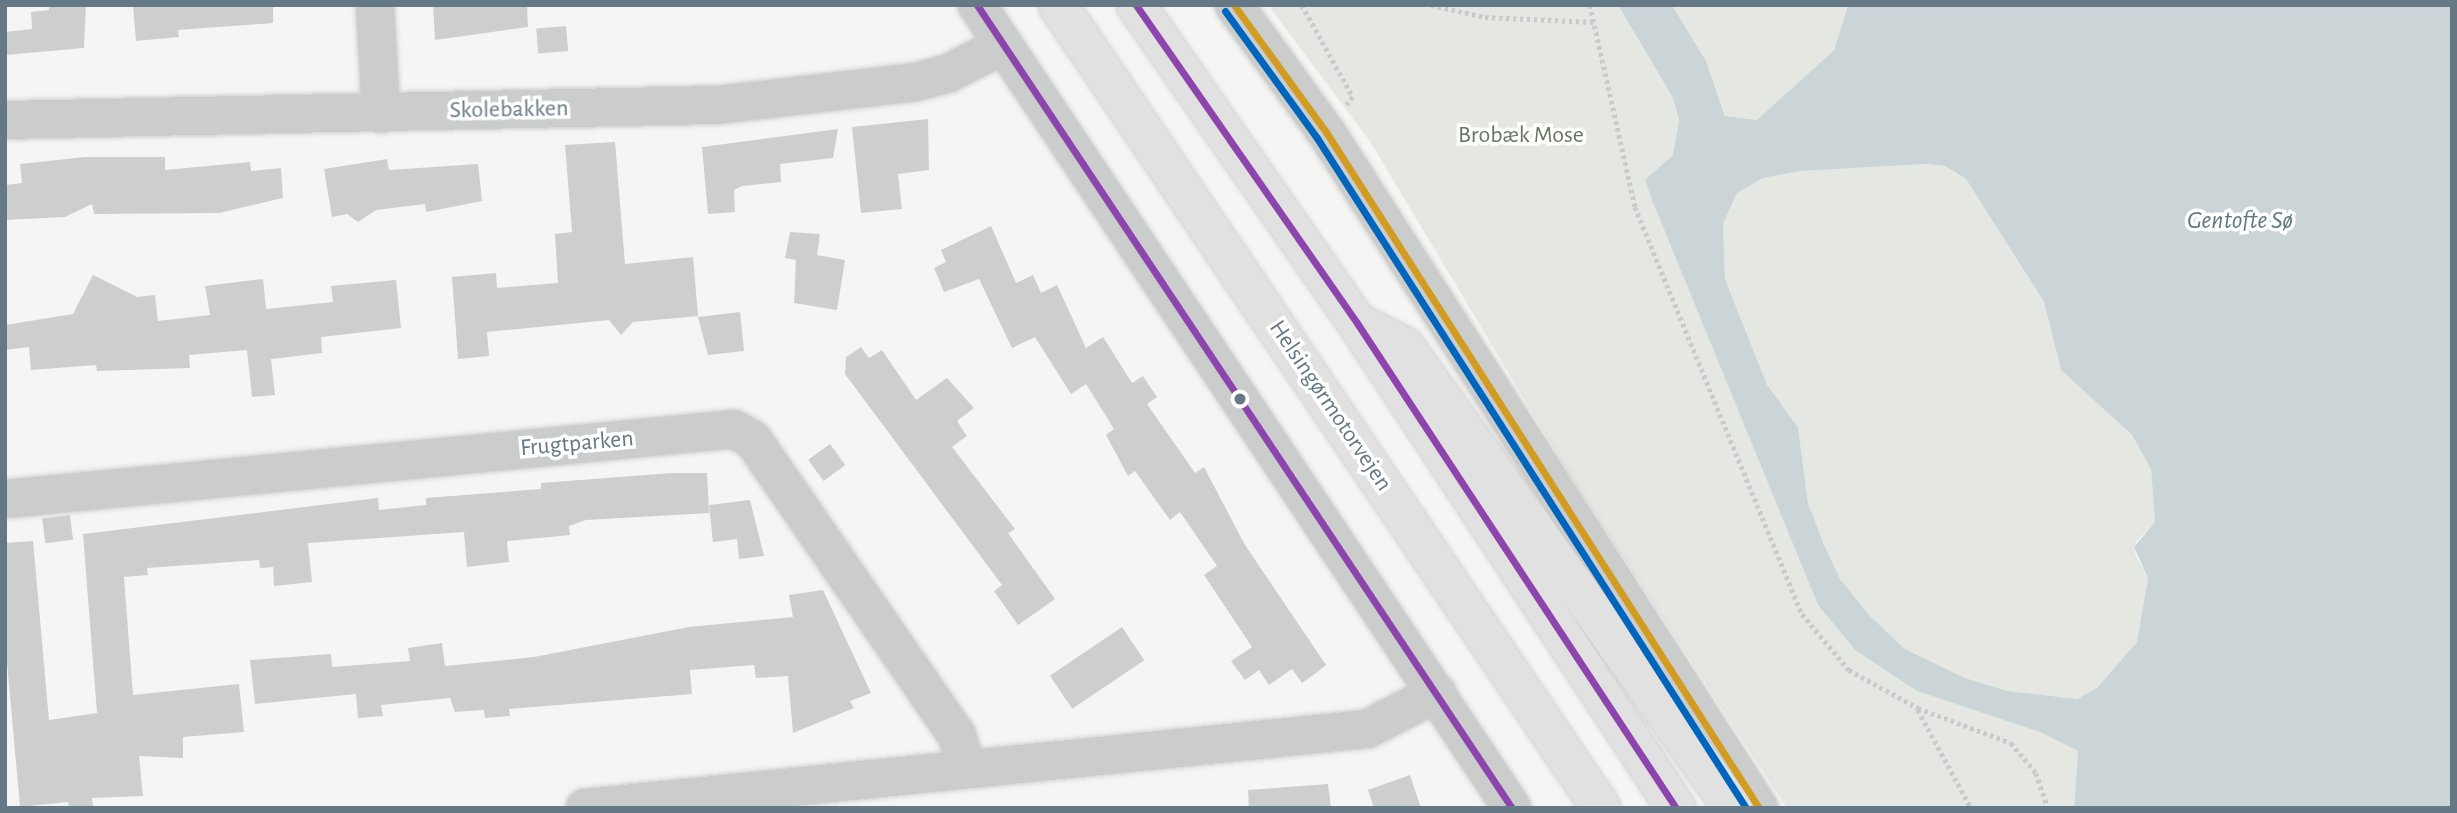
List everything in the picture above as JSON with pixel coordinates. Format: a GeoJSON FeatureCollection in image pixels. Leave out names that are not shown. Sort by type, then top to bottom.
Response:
{"type":"FeatureCollection","features":[{"type":"Feature","properties":{"kind":"highway","name":"Helsingørmotorvejen"},"geometry":{"type":"LineString","coordinates":[[1058,5],[1601,808]]}},
{"type":"Feature","properties":{"kind":"highway"},"geometry":{"type":"LineString","coordinates":[[1136,5],[1357,323],[1676,808]]}},
{"type":"Feature","properties":{"kind":"highway"},"geometry":{"type":"LineString","coordinates":[[1357,323],[1405,347],[1733,808]]}},
{"type":"Feature","properties":{"kind":"street"},"geometry":{"type":"LineString","coordinates":[[374,5],[381,114]]}},
{"type":"Feature","properties":{"kind":"street"},"geometry":{"type":"LineString","coordinates":[[978,5],[1512,808]]}},
{"type":"Feature","properties":{"kind":"street"},"geometry":{"type":"LineString","coordinates":[[1234,5],[1326,132],[1759,808]]}},
{"type":"Feature","properties":{"kind":"street","name":"Skolebakken"},"geometry":{"type":"LineString","coordinates":[[5,120],[717,105],[916,82],[949,73],[1003,45]]}},
{"type":"Feature","properties":{"kind":"street","name":"Frugtparken"},"geometry":{"type":"LineString","coordinates":[[5,499],[734,429],[753,440],[957,736],[967,769]]}},
{"type":"Feature","properties":{"kind":"street"},"geometry":{"type":"LineString","coordinates":[[584,808],[1367,729],[1437,693]]}},
{"type":"Feature","properties":{"kind":"path"},"geometry":{"type":"LineString","coordinates":[[1302,5],[1353,97],[1326,132]]}},
{"type":"Feature","properties":{"kind":"path"},"geometry":{"type":"LineString","coordinates":[[1431,5],[1485,17],[1593,22]]}},
{"type":"Feature","properties":{"kind":"path"},"geometry":{"type":"LineString","coordinates":[[1590,5],[1634,207],[1802,614],[1849,670],[1917,708],[2011,743],[2036,773],[2048,808]]}},
{"type":"Feature","properties":{"kind":"path"},"geometry":{"type":"LineString","coordinates":[[1917,708],[1971,808]]}},
{"type":"Feature","properties":{"kind":"green space","name":"Brobæk Mose"},"geometry":{"type":"Polygon","coordinates":[[[1268,5],[1618,5],[1673,98],[1679,120],[1673,155],[1645,181],[1818,605],[1855,650],[1917,691],[2041,732],[2078,751],[2074,808],[1787,808],[1572,479],[1371,143],[1268,5]]]}},
{"type":"Feature","properties":{"kind":"green space"},"geometry":{"type":"Polygon","coordinates":[[[1672,5],[1848,5],[1834,50],[1757,120],[1725,116],[1706,61],[1672,5]]]}},
{"type":"Feature","properties":{"kind":"green space"},"geometry":{"type":"Polygon","coordinates":[[[1925,164],[1945,166],[1966,179],[2044,302],[2061,370],[2132,435],[2151,469],[2155,522],[2136,542],[2135,554],[2148,578],[2137,642],[2098,688],[2077,699],[2006,691],[1965,678],[1905,649],[1871,617],[1840,579],[1823,542],[1808,503],[1798,427],[1767,385],[1725,279],[1723,224],[1737,193],[1763,178],[1801,171],[1925,164]]]}},
{"type":"Feature","properties":{"kind":"water","name":"Gentofte Sø"},"geometry":{"type":"Polygon","coordinates":[[[1618,5],[1672,5],[1706,61],[1725,116],[1757,120],[1834,50],[1848,5],[2452,5],[2452,808],[2074,808],[2078,751],[2040,732],[1917,691],[1855,650],[1818,605],[1645,180],[1673,155],[1679,120],[1673,98],[1618,5]],[[1925,164],[1801,171],[1763,178],[1737,193],[1723,224],[1725,279],[1767,385],[1798,427],[1808,503],[1823,542],[1840,579],[1871,617],[1905,649],[1965,678],[2007,691],[2077,699],[2097,688],[2137,642],[2148,578],[2134,547],[2155,522],[2151,469],[2132,435],[2061,370],[2044,302],[1966,179],[1945,166],[1925,164]]]}},
{"type":"Feature","properties":{"kind":"building"},"geometry":{"type":"Polygon","coordinates":[[[49,5],[86,5],[84,48],[5,55],[5,32],[32,29],[31,12],[49,10],[49,5]]]}},
{"type":"Feature","properties":{"kind":"building"},"geometry":{"type":"Polygon","coordinates":[[[133,5],[273,5],[273,23],[178,30],[179,37],[136,41],[133,5]]]}},
{"type":"Feature","properties":{"kind":"building"},"geometry":{"type":"Polygon","coordinates":[[[433,5],[527,5],[528,27],[435,40],[433,5]]]}},
{"type":"Feature","properties":{"kind":"building"},"geometry":{"type":"Polygon","coordinates":[[[566,26],[568,51],[538,54],[536,29],[566,26]]]}},
{"type":"Feature","properties":{"kind":"building"},"geometry":{"type":"Polygon","coordinates":[[[928,119],[929,170],[898,174],[902,209],[861,213],[852,127],[928,119]]]}},
{"type":"Feature","properties":{"kind":"building"},"geometry":{"type":"Polygon","coordinates":[[[838,129],[833,158],[780,164],[781,182],[742,186],[734,190],[735,212],[708,214],[702,147],[838,129]]]}},
{"type":"Feature","properties":{"kind":"building"},"geometry":{"type":"Polygon","coordinates":[[[615,142],[625,264],[693,257],[698,316],[633,322],[621,335],[609,320],[487,332],[489,356],[458,359],[452,277],[496,273],[497,288],[558,283],[555,234],[572,232],[565,145],[615,142]]]}},
{"type":"Feature","properties":{"kind":"building"},"geometry":{"type":"Polygon","coordinates":[[[85,157],[165,157],[165,170],[250,162],[251,171],[281,168],[283,198],[219,213],[94,214],[92,204],[65,217],[5,220],[5,185],[22,183],[20,164],[85,157]]]}},
{"type":"Feature","properties":{"kind":"building"},"geometry":{"type":"Polygon","coordinates":[[[387,159],[389,170],[478,164],[482,201],[426,212],[425,204],[376,210],[358,222],[347,214],[332,217],[324,169],[387,159]]]}},
{"type":"Feature","properties":{"kind":"building"},"geometry":{"type":"Polygon","coordinates":[[[991,226],[1016,283],[1033,275],[1041,293],[1057,285],[1086,348],[1103,337],[1132,383],[1143,376],[1157,397],[1147,404],[1195,473],[1204,467],[1245,545],[1326,665],[1302,683],[1292,669],[1269,685],[1259,670],[1245,680],[1231,661],[1252,647],[1204,575],[1217,566],[1180,512],[1170,520],[1135,471],[1128,476],[1106,435],[1114,429],[1086,384],[1071,394],[1035,337],[1012,348],[979,279],[944,292],[934,268],[946,262],[941,250],[991,226]]]}},
{"type":"Feature","properties":{"kind":"building"},"geometry":{"type":"Polygon","coordinates":[[[790,232],[820,234],[817,255],[845,260],[837,310],[794,303],[796,260],[785,258],[790,232]]]}},
{"type":"Feature","properties":{"kind":"building"},"geometry":{"type":"Polygon","coordinates":[[[93,275],[137,297],[155,295],[158,321],[210,315],[205,286],[263,279],[266,309],[333,302],[331,286],[396,280],[401,328],[321,337],[322,353],[271,359],[275,395],[252,397],[247,350],[189,355],[190,368],[97,371],[96,365],[31,370],[29,347],[5,350],[5,325],[73,314],[93,275]]]}},
{"type":"Feature","properties":{"kind":"building"},"geometry":{"type":"Polygon","coordinates":[[[740,312],[744,351],[708,355],[698,317],[740,312]]]}},
{"type":"Feature","properties":{"kind":"building"},"geometry":{"type":"Polygon","coordinates":[[[861,347],[869,358],[882,350],[916,400],[947,378],[974,408],[957,421],[967,436],[952,447],[1015,529],[1008,533],[1055,599],[1018,625],[994,591],[1002,585],[845,374],[846,357],[861,347]]]}},
{"type":"Feature","properties":{"kind":"building"},"geometry":{"type":"Polygon","coordinates":[[[830,444],[845,465],[823,481],[808,460],[830,444]]]}},
{"type":"Feature","properties":{"kind":"building"},"geometry":{"type":"Polygon","coordinates":[[[672,473],[707,473],[709,513],[586,520],[569,526],[570,535],[507,541],[509,562],[467,567],[464,532],[308,543],[312,582],[274,586],[273,567],[260,568],[259,560],[147,568],[148,575],[124,577],[133,695],[239,684],[244,732],[183,737],[183,758],[139,756],[143,796],[92,798],[93,808],[69,808],[68,802],[20,807],[5,640],[5,543],[33,541],[49,720],[97,713],[83,534],[378,498],[379,510],[426,505],[426,498],[541,489],[541,483],[672,473]]]}},
{"type":"Feature","properties":{"kind":"building"},"geometry":{"type":"Polygon","coordinates":[[[750,500],[764,556],[739,559],[737,539],[713,542],[709,505],[750,500]]]}},
{"type":"Feature","properties":{"kind":"building"},"geometry":{"type":"Polygon","coordinates":[[[70,515],[73,540],[45,543],[42,518],[70,515]]]}},
{"type":"Feature","properties":{"kind":"building"},"geometry":{"type":"Polygon","coordinates":[[[823,590],[871,693],[850,701],[854,708],[793,733],[788,676],[756,678],[754,665],[690,670],[692,694],[509,709],[510,716],[485,718],[484,710],[455,712],[450,698],[381,705],[383,716],[358,718],[356,694],[255,704],[250,660],[331,654],[332,667],[410,661],[408,648],[442,643],[445,666],[534,657],[689,627],[793,617],[789,595],[823,590]]]}},
{"type":"Feature","properties":{"kind":"building"},"geometry":{"type":"Polygon","coordinates":[[[1122,627],[1144,660],[1072,709],[1050,676],[1122,627]]]}},
{"type":"Feature","properties":{"kind":"building"},"geometry":{"type":"Polygon","coordinates":[[[1410,775],[1421,808],[1374,808],[1368,790],[1410,775]]]}},
{"type":"Feature","properties":{"kind":"building"},"geometry":{"type":"Polygon","coordinates":[[[1328,784],[1331,808],[1249,808],[1248,790],[1328,784]]]}},
{"type":"Feature","properties":{"kind":"transit line"},"geometry":{"type":"LineString","coordinates":[[977,5],[1512,808]]}},
{"type":"Feature","properties":{"kind":"transit line"},"geometry":{"type":"LineString","coordinates":[[1136,5],[1357,323],[1676,808]]}},
{"type":"Feature","properties":{"kind":"transit line"},"geometry":{"type":"LineString","coordinates":[[1234,5],[1326,132],[1759,808]]}},
{"type":"Feature","properties":{"kind":"transit line"},"geometry":{"type":"LineString","coordinates":[[1225,11],[1317,138],[1746,808]]}}]}
